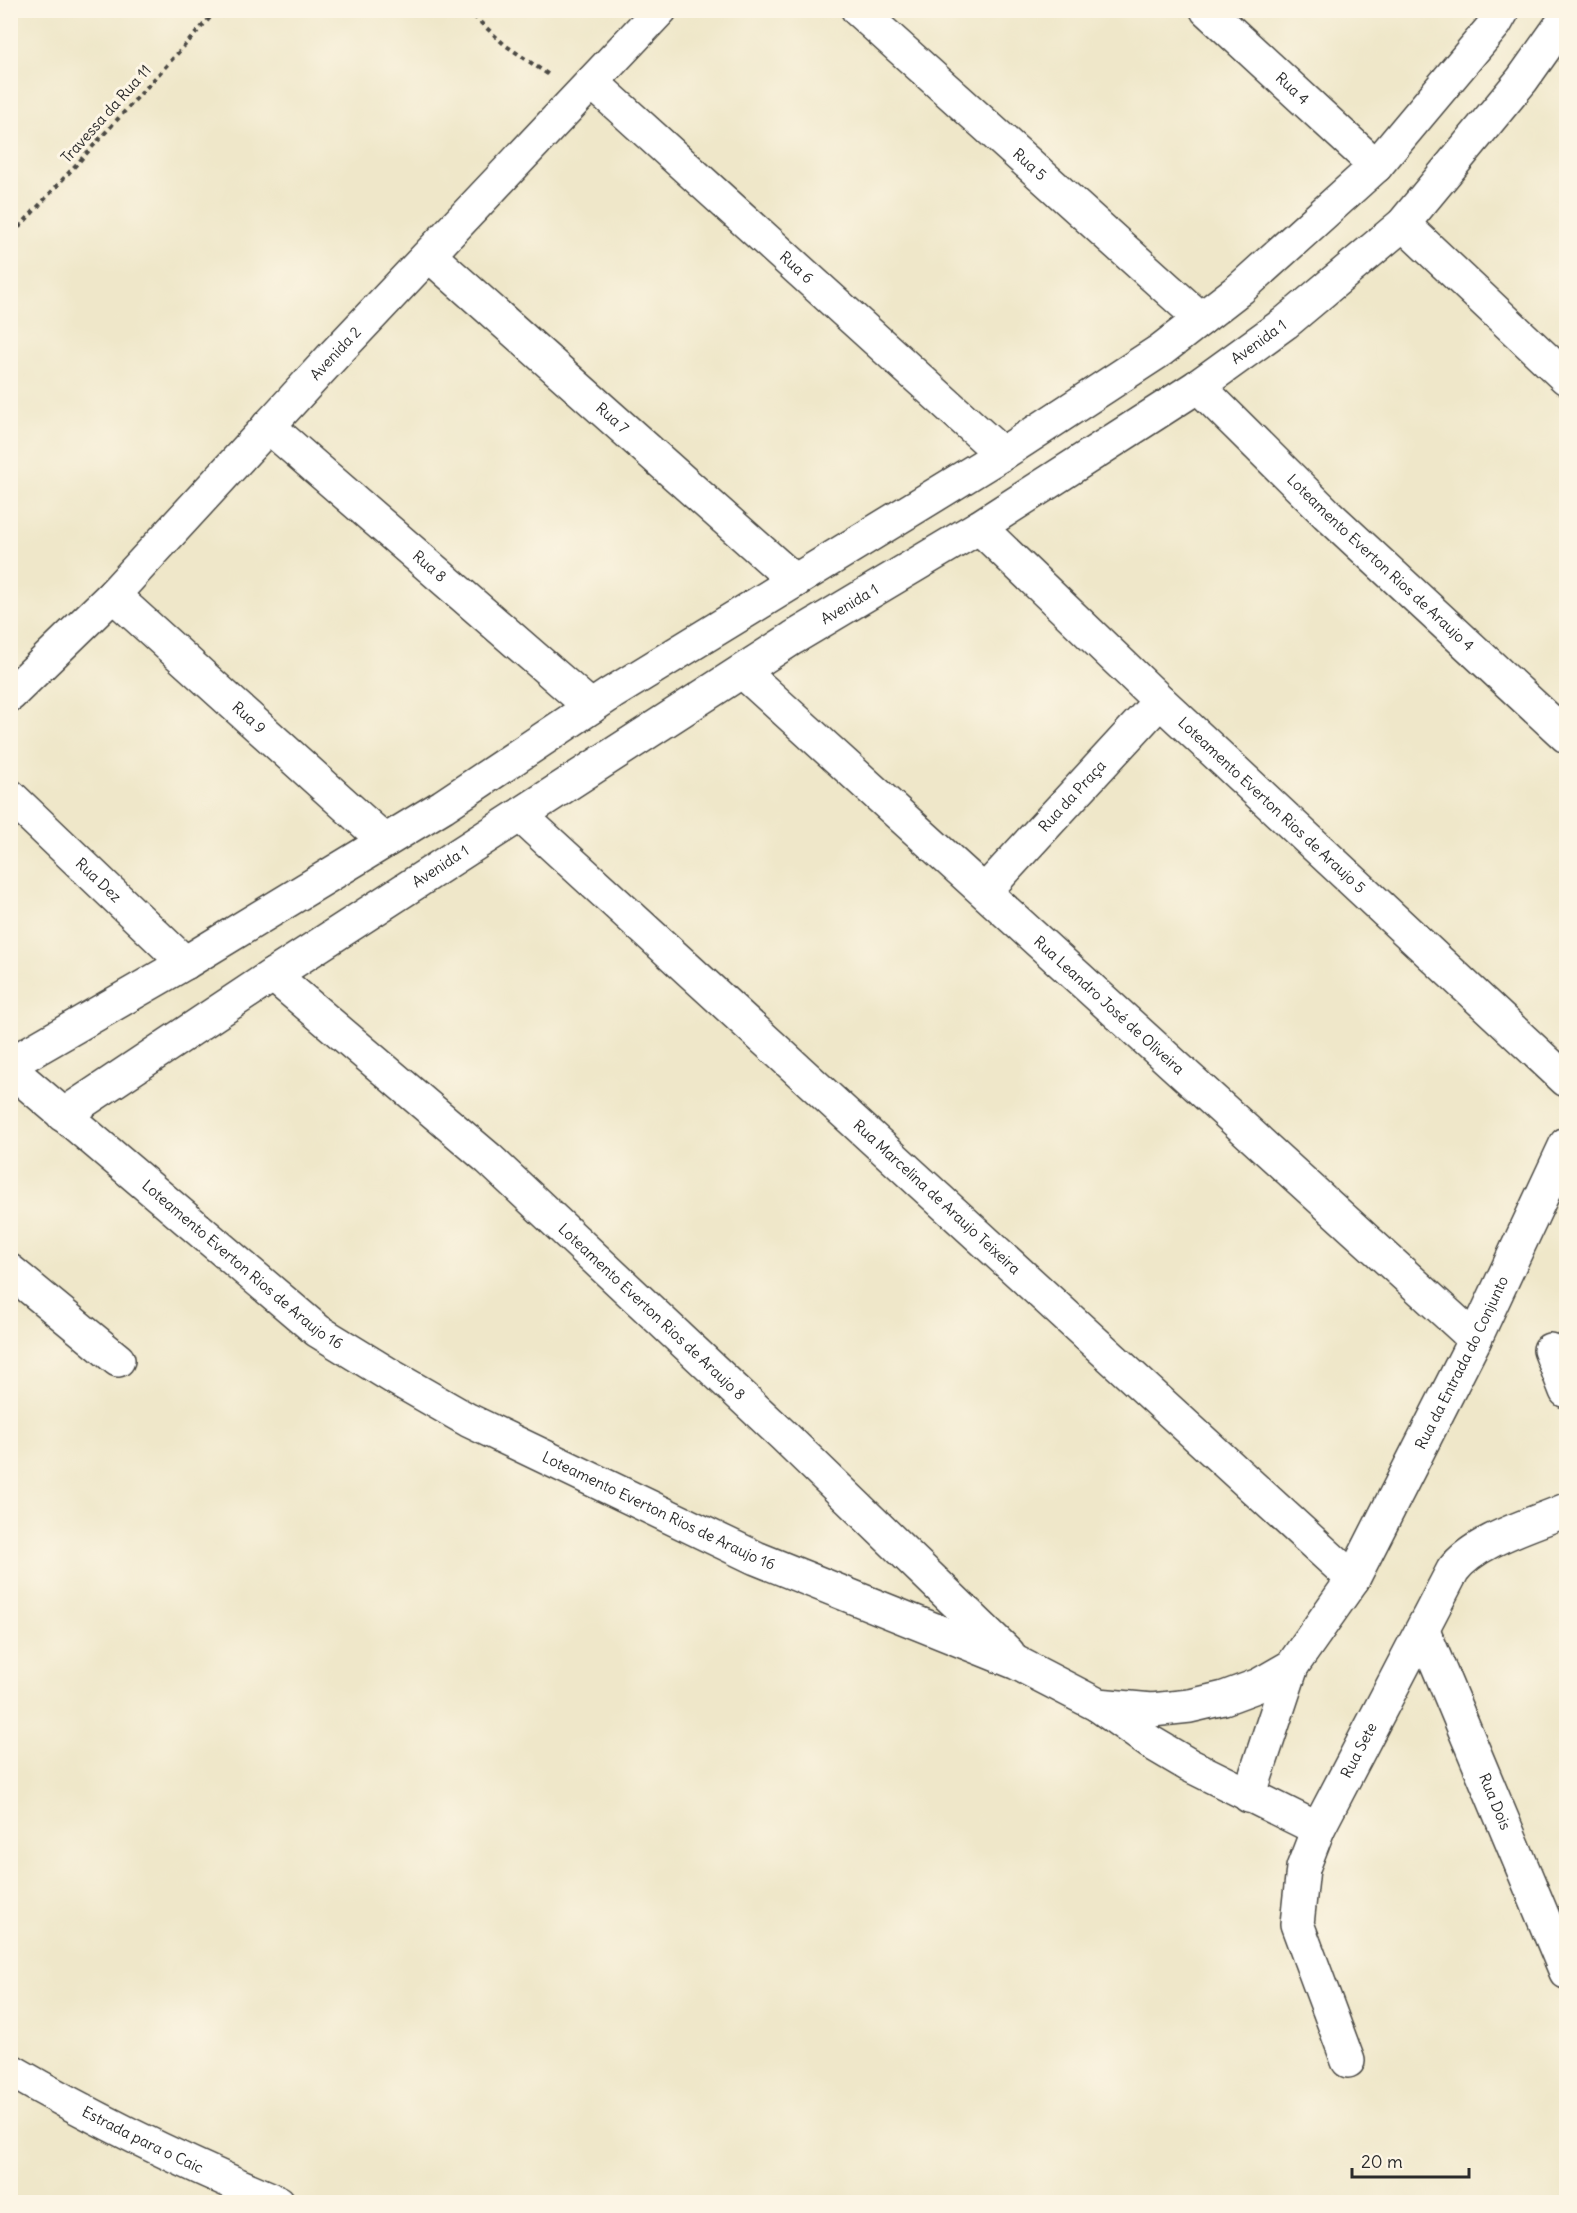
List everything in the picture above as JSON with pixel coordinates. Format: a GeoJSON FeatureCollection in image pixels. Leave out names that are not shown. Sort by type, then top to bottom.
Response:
{"type":"FeatureCollection","features":[{"type":"Feature","properties":{"kind":"street","name":"Avenida 2"},"geometry":{"type":"LineString","coordinates":[[10,695],[113,595],[268,426],[660,10]]}},
{"type":"Feature","properties":{"kind":"street","name":"Rua 5"},"geometry":{"type":"LineString","coordinates":[[858,10],[1201,319]]}},
{"type":"Feature","properties":{"kind":"street","name":"Rua 4"},"geometry":{"type":"LineString","coordinates":[[1207,10],[1376,166]]}},
{"type":"Feature","properties":{"kind":"street"},"geometry":{"type":"LineString","coordinates":[[10,1064],[184,963],[443,806],[591,707],[1002,454],[1161,350],[1241,288],[1376,166],[1495,24],[1503,10]]}},
{"type":"Feature","properties":{"kind":"street","name":"Avenida 1"},"geometry":{"type":"LineString","coordinates":[[63,1114],[793,638],[979,527],[1198,386],[1285,323],[1403,224],[1522,80],[1566,21]]}},
{"type":"Feature","properties":{"kind":"street","name":"Rua 6"},"geometry":{"type":"LineString","coordinates":[[585,88],[1002,454]]}},
{"type":"Feature","properties":{"kind":"street"},"geometry":{"type":"LineString","coordinates":[[1403,224],[1566,378]]}},
{"type":"Feature","properties":{"kind":"street","name":"Rua 7"},"geometry":{"type":"LineString","coordinates":[[430,256],[795,581]]}},
{"type":"Feature","properties":{"kind":"street","name":"Loteamento Everton Rios de Araujo 4"},"geometry":{"type":"LineString","coordinates":[[1198,386],[1327,514],[1566,736]]}},
{"type":"Feature","properties":{"kind":"street","name":"Rua 8"},"geometry":{"type":"LineString","coordinates":[[268,426],[591,707]]}},
{"type":"Feature","properties":{"kind":"street","name":"Loteamento Everton Rios de Araujo 5"},"geometry":{"type":"LineString","coordinates":[[979,527],[1160,702],[1566,1080]]}},
{"type":"Feature","properties":{"kind":"street","name":"Rua 9"},"geometry":{"type":"LineString","coordinates":[[113,595],[385,841]]}},
{"type":"Feature","properties":{"kind":"street"},"geometry":{"type":"LineString","coordinates":[[765,599],[793,638]]}},
{"type":"Feature","properties":{"kind":"street","name":"Rua Leandro José de Oliveira"},"geometry":{"type":"LineString","coordinates":[[743,672],[1475,1339]]}},
{"type":"Feature","properties":{"kind":"street","name":"Rua da Praça"},"geometry":{"type":"LineString","coordinates":[[985,891],[1160,702]]}},
{"type":"Feature","properties":{"kind":"street","name":"Rua Dez"},"geometry":{"type":"LineString","coordinates":[[10,796],[184,963]]}},
{"type":"Feature","properties":{"kind":"street","name":"Rua Marcelina de Araujo Teixeira"},"geometry":{"type":"LineString","coordinates":[[521,816],[1353,1579]]}},
{"type":"Feature","properties":{"kind":"street","name":"Loteamento Everton Rios de Araujo 8"},"geometry":{"type":"LineString","coordinates":[[273,975],[489,1159],[784,1436],[1017,1663]]}},
{"type":"Feature","properties":{"kind":"street","name":"Loteamento Everton Rios de Araujo 16"},"geometry":{"type":"LineString","coordinates":[[10,1069],[318,1331],[393,1377],[468,1419],[756,1558],[1017,1663],[1098,1705],[1152,1710],[1190,1706],[1224,1698],[1259,1685],[1292,1666],[1353,1579]]}},
{"type":"Feature","properties":{"kind":"street","name":"Rua da Entrada do Conjunto"},"geometry":{"type":"LineString","coordinates":[[1353,1579],[1475,1339],[1566,1144]]}},
{"type":"Feature","properties":{"kind":"street"},"geometry":{"type":"LineString","coordinates":[[10,1271],[118,1360]]}},
{"type":"Feature","properties":{"kind":"street"},"geometry":{"type":"LineString","coordinates":[[1550,1350],[1566,1391]]}},
{"type":"Feature","properties":{"kind":"street","name":"Rua Sete"},"geometry":{"type":"LineString","coordinates":[[1348,2061],[1297,1924],[1303,1868],[1318,1829],[1453,1570],[1462,1558],[1476,1548],[1566,1510]]}},
{"type":"Feature","properties":{"kind":"street","name":"Rua Dois"},"geometry":{"type":"LineString","coordinates":[[1423,1630],[1566,1972]]}},
{"type":"Feature","properties":{"kind":"street"},"geometry":{"type":"LineString","coordinates":[[1249,1796],[1292,1666]]}},
{"type":"Feature","properties":{"kind":"street"},"geometry":{"type":"LineString","coordinates":[[1098,1705],[1150,1742],[1189,1765],[1318,1829]]}},
{"type":"Feature","properties":{"kind":"street","name":"Estrada para o Caic"},"geometry":{"type":"LineString","coordinates":[[10,2070],[67,2103],[229,2181],[278,2202]]}},
{"type":"Feature","properties":{"kind":"path","name":"Travessa da Rua 11"},"geometry":{"type":"LineString","coordinates":[[13,234],[217,10]]}},
{"type":"Feature","properties":{"kind":"path"},"geometry":{"type":"LineString","coordinates":[[467,10],[505,45],[585,88]]}}]}
